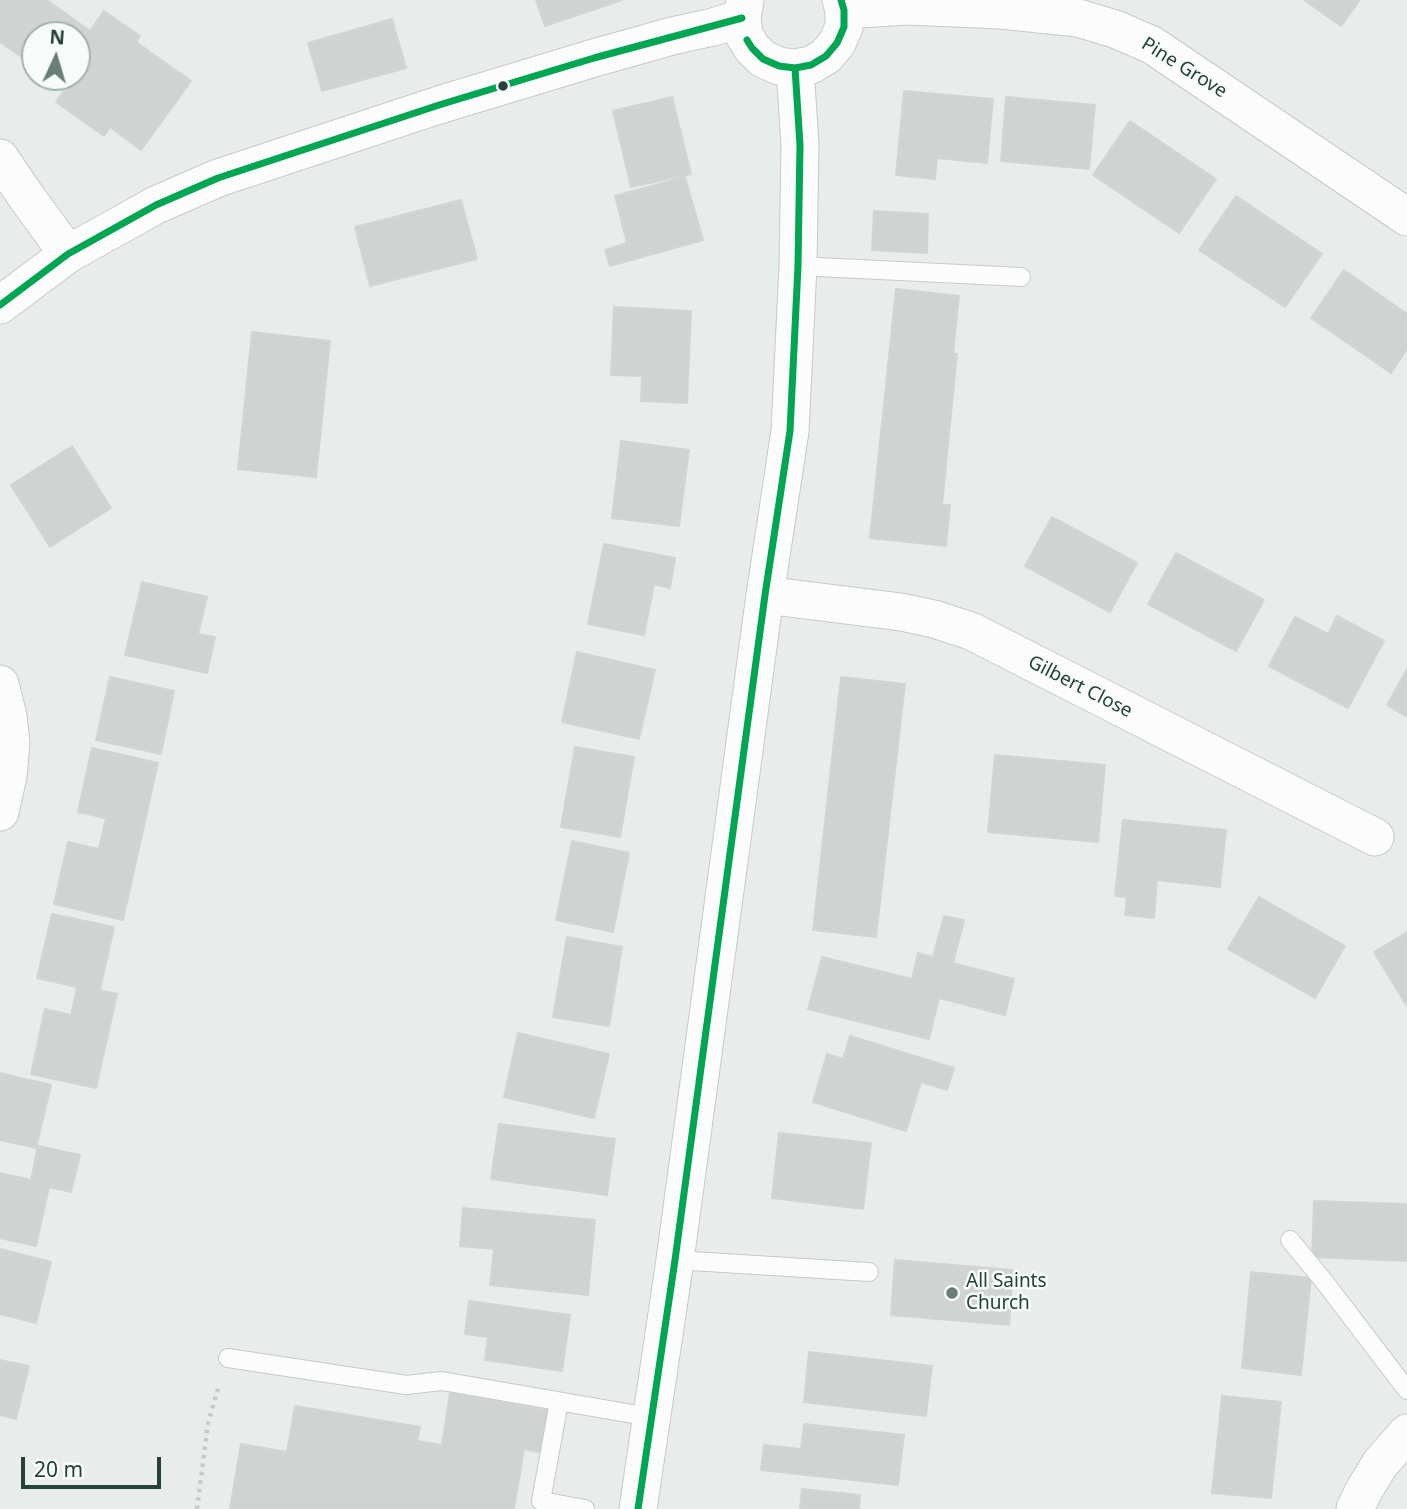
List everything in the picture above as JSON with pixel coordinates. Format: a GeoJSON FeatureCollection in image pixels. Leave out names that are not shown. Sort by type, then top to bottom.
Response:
{"type":"FeatureCollection","features":[{"type":"Feature","properties":{"kind":"street"},"geometry":{"type":"LineString","coordinates":[[0,305],[68,254],[156,205],[243,169],[743,9],[744,35],[763,59],[779,66],[794,68],[811,65],[826,56],[838,43],[844,27],[843,5]]}},
{"type":"Feature","properties":{"kind":"street","name":"Pine Grove"},"geometry":{"type":"LineString","coordinates":[[843,5],[1001,10],[1078,18],[1115,29],[1152,45],[1407,218]]}},
{"type":"Feature","properties":{"kind":"street"},"geometry":{"type":"LineString","coordinates":[[638,1509],[790,431],[798,265],[800,145],[794,68]]}},
{"type":"Feature","properties":{"kind":"street"},"geometry":{"type":"LineString","coordinates":[[0,158],[68,254]]}},
{"type":"Feature","properties":{"kind":"street","name":"Gilbert Close"},"geometry":{"type":"LineString","coordinates":[[765,595],[901,612],[971,631],[1376,837]]}},
{"type":"Feature","properties":{"kind":"street"},"geometry":{"type":"LineString","coordinates":[[0,684],[11,743],[8,776],[0,812]]}},
{"type":"Feature","properties":{"kind":"street"},"geometry":{"type":"LineString","coordinates":[[1355,1509],[1380,1464],[1407,1433]]}},
{"type":"Feature","properties":{"kind":"lane"},"geometry":{"type":"LineString","coordinates":[[798,265],[1021,277]]}},
{"type":"Feature","properties":{"kind":"lane"},"geometry":{"type":"LineString","coordinates":[[1290,1240],[1407,1390]]}},
{"type":"Feature","properties":{"kind":"lane"},"geometry":{"type":"LineString","coordinates":[[675,1259],[869,1272]]}},
{"type":"Feature","properties":{"kind":"lane"},"geometry":{"type":"LineString","coordinates":[[228,1358],[405,1385],[442,1381],[650,1418]]}},
{"type":"Feature","properties":{"kind":"lane"},"geometry":{"type":"LineString","coordinates":[[559,1402],[541,1501],[584,1509]]}},
{"type":"Feature","properties":{"kind":"path"},"geometry":{"type":"LineString","coordinates":[[197,1509],[208,1423],[228,1358]]}},
{"type":"Feature","properties":{"kind":"building"},"geometry":{"type":"Polygon","coordinates":[[[47,0],[76,21],[21,21],[21,56],[0,42],[0,2],[47,0]]]}},
{"type":"Feature","properties":{"kind":"building"},"geometry":{"type":"Polygon","coordinates":[[[536,0],[622,0],[545,26],[536,0]]]}},
{"type":"Feature","properties":{"kind":"building"},"geometry":{"type":"Polygon","coordinates":[[[1304,0],[1360,0],[1341,26],[1304,0]]]}},
{"type":"Feature","properties":{"kind":"building"},"geometry":{"type":"Polygon","coordinates":[[[104,11],[140,36],[136,42],[191,81],[141,150],[110,127],[104,136],[56,102],[64,91],[91,91],[91,30],[104,11]]]}},
{"type":"Feature","properties":{"kind":"building"},"geometry":{"type":"Polygon","coordinates":[[[392,19],[406,68],[322,91],[308,43],[392,19]]]}},
{"type":"Feature","properties":{"kind":"building"},"geometry":{"type":"Polygon","coordinates":[[[904,91],[993,99],[987,163],[937,158],[935,179],[896,175],[904,91]]]}},
{"type":"Feature","properties":{"kind":"building"},"geometry":{"type":"Polygon","coordinates":[[[672,97],[691,174],[631,187],[613,111],[672,97]]]}},
{"type":"Feature","properties":{"kind":"building"},"geometry":{"type":"Polygon","coordinates":[[[1006,97],[1095,105],[1089,169],[1001,161],[1006,97]]]}},
{"type":"Feature","properties":{"kind":"building"},"geometry":{"type":"Polygon","coordinates":[[[1130,121],[1216,179],[1179,233],[1093,175],[1130,121]]]}},
{"type":"Feature","properties":{"kind":"building"},"geometry":{"type":"Polygon","coordinates":[[[685,177],[703,240],[610,266],[605,250],[627,243],[615,196],[685,177]]]}},
{"type":"Feature","properties":{"kind":"building"},"geometry":{"type":"Polygon","coordinates":[[[1236,196],[1322,254],[1285,307],[1199,250],[1236,196]]]}},
{"type":"Feature","properties":{"kind":"building"},"geometry":{"type":"Polygon","coordinates":[[[461,200],[477,259],[370,286],[355,227],[461,200]]]}},
{"type":"Feature","properties":{"kind":"building"},"geometry":{"type":"Polygon","coordinates":[[[874,211],[928,214],[927,253],[872,250],[874,211]]]}},
{"type":"Feature","properties":{"kind":"building"},"geometry":{"type":"Polygon","coordinates":[[[1344,270],[1407,314],[1407,349],[1391,373],[1311,318],[1344,270]]]}},
{"type":"Feature","properties":{"kind":"building"},"geometry":{"type":"Polygon","coordinates":[[[896,289],[959,296],[953,354],[957,354],[942,505],[950,505],[946,546],[870,538],[896,289]]]}},
{"type":"Feature","properties":{"kind":"building"},"geometry":{"type":"Polygon","coordinates":[[[614,307],[691,311],[687,403],[641,401],[642,376],[611,375],[614,307]]]}},
{"type":"Feature","properties":{"kind":"building"},"geometry":{"type":"Polygon","coordinates":[[[252,332],[330,341],[316,477],[238,469],[252,332]]]}},
{"type":"Feature","properties":{"kind":"building"},"geometry":{"type":"Polygon","coordinates":[[[621,441],[689,450],[679,526],[612,518],[621,441]]]}},
{"type":"Feature","properties":{"kind":"building"},"geometry":{"type":"Polygon","coordinates":[[[72,446],[111,508],[50,547],[11,485],[72,446]]]}},
{"type":"Feature","properties":{"kind":"building"},"geometry":{"type":"Polygon","coordinates":[[[1052,517],[1137,563],[1110,612],[1025,566],[1052,517]]]}},
{"type":"Feature","properties":{"kind":"building"},"geometry":{"type":"Polygon","coordinates":[[[604,544],[675,558],[670,588],[654,584],[644,635],[588,624],[604,544]]]}},
{"type":"Feature","properties":{"kind":"building"},"geometry":{"type":"Polygon","coordinates":[[[1176,553],[1264,600],[1236,651],[1148,604],[1176,553]]]}},
{"type":"Feature","properties":{"kind":"building"},"geometry":{"type":"Polygon","coordinates":[[[142,582],[207,597],[198,634],[215,637],[207,673],[125,655],[142,582]]]}},
{"type":"Feature","properties":{"kind":"building"},"geometry":{"type":"Polygon","coordinates":[[[1337,616],[1384,641],[1348,708],[1269,666],[1295,617],[1328,634],[1337,616]]]}},
{"type":"Feature","properties":{"kind":"building"},"geometry":{"type":"Polygon","coordinates":[[[577,652],[655,670],[639,739],[562,722],[577,652]]]}},
{"type":"Feature","properties":{"kind":"building"},"geometry":{"type":"Polygon","coordinates":[[[1407,669],[1407,717],[1387,705],[1407,669]]]}},
{"type":"Feature","properties":{"kind":"building"},"geometry":{"type":"Polygon","coordinates":[[[110,677],[174,691],[161,754],[96,740],[110,677]]]}},
{"type":"Feature","properties":{"kind":"building"},"geometry":{"type":"Polygon","coordinates":[[[841,677],[905,684],[876,937],[813,930],[841,677]]]}},
{"type":"Feature","properties":{"kind":"building"},"geometry":{"type":"Polygon","coordinates":[[[575,747],[634,757],[620,837],[561,827],[575,747]]]}},
{"type":"Feature","properties":{"kind":"building"},"geometry":{"type":"Polygon","coordinates":[[[92,748],[158,763],[123,920],[54,904],[68,842],[99,849],[106,818],[78,812],[92,748]]]}},
{"type":"Feature","properties":{"kind":"building"},"geometry":{"type":"Polygon","coordinates":[[[995,755],[1105,765],[1098,842],[988,832],[995,755]]]}},
{"type":"Feature","properties":{"kind":"building"},"geometry":{"type":"Polygon","coordinates":[[[1123,820],[1226,830],[1220,887],[1157,880],[1154,918],[1125,915],[1127,897],[1115,896],[1123,820]]]}},
{"type":"Feature","properties":{"kind":"building"},"geometry":{"type":"Polygon","coordinates":[[[572,841],[629,853],[613,932],[556,920],[572,841]]]}},
{"type":"Feature","properties":{"kind":"building"},"geometry":{"type":"Polygon","coordinates":[[[1259,897],[1345,946],[1315,998],[1228,949],[1259,897]]]}},
{"type":"Feature","properties":{"kind":"building"},"geometry":{"type":"Polygon","coordinates":[[[52,914],[114,927],[100,990],[117,994],[96,1088],[31,1074],[45,1009],[71,1015],[77,987],[37,978],[52,914]]]}},
{"type":"Feature","properties":{"kind":"building"},"geometry":{"type":"Polygon","coordinates":[[[944,916],[964,920],[953,963],[1014,979],[1005,1015],[939,998],[929,1039],[808,1009],[822,957],[912,979],[918,953],[933,957],[944,916]]]}},
{"type":"Feature","properties":{"kind":"building"},"geometry":{"type":"Polygon","coordinates":[[[1407,932],[1407,1006],[1374,952],[1407,932]]]}},
{"type":"Feature","properties":{"kind":"building"},"geometry":{"type":"Polygon","coordinates":[[[567,937],[622,947],[609,1026],[553,1017],[567,937]]]}},
{"type":"Feature","properties":{"kind":"building"},"geometry":{"type":"Polygon","coordinates":[[[518,1033],[609,1054],[594,1118],[504,1097],[518,1033]]]}},
{"type":"Feature","properties":{"kind":"building"},"geometry":{"type":"Polygon","coordinates":[[[850,1036],[954,1068],[947,1090],[921,1082],[906,1131],[813,1102],[827,1054],[843,1059],[850,1036]]]}},
{"type":"Feature","properties":{"kind":"building"},"geometry":{"type":"Polygon","coordinates":[[[0,1073],[51,1085],[36,1148],[0,1140],[0,1073]]]}},
{"type":"Feature","properties":{"kind":"building"},"geometry":{"type":"Polygon","coordinates":[[[499,1124],[615,1139],[607,1195],[491,1179],[499,1124]]]}},
{"type":"Feature","properties":{"kind":"building"},"geometry":{"type":"Polygon","coordinates":[[[779,1133],[871,1143],[863,1209],[772,1198],[779,1133]]]}},
{"type":"Feature","properties":{"kind":"building"},"geometry":{"type":"Polygon","coordinates":[[[38,1146],[80,1155],[71,1192],[49,1187],[36,1246],[0,1238],[0,1173],[31,1180],[38,1146]]]}},
{"type":"Feature","properties":{"kind":"building"},"geometry":{"type":"Polygon","coordinates":[[[1314,1201],[1407,1204],[1407,1261],[1312,1257],[1314,1201]]]}},
{"type":"Feature","properties":{"kind":"building"},"geometry":{"type":"Polygon","coordinates":[[[463,1208],[595,1220],[588,1295],[490,1285],[494,1249],[460,1246],[463,1208]]]}},
{"type":"Feature","properties":{"kind":"building"},"geometry":{"type":"Polygon","coordinates":[[[0,1249],[51,1262],[36,1323],[0,1314],[0,1249]]]}},
{"type":"Feature","properties":{"kind":"building","name":"All Saints Church"},"geometry":{"type":"Polygon","coordinates":[[[895,1260],[1013,1270],[1009,1325],[891,1315],[895,1260]]]}},
{"type":"Feature","properties":{"kind":"building"},"geometry":{"type":"Polygon","coordinates":[[[1251,1272],[1311,1278],[1301,1375],[1242,1368],[1251,1272]]]}},
{"type":"Feature","properties":{"kind":"building"},"geometry":{"type":"Polygon","coordinates":[[[469,1301],[570,1315],[562,1371],[485,1360],[488,1337],[465,1334],[469,1301]]]}},
{"type":"Feature","properties":{"kind":"building"},"geometry":{"type":"Polygon","coordinates":[[[809,1352],[932,1366],[926,1416],[804,1402],[809,1352]]]}},
{"type":"Feature","properties":{"kind":"building"},"geometry":{"type":"Polygon","coordinates":[[[0,1360],[29,1366],[16,1419],[0,1415],[0,1360]]]}},
{"type":"Feature","properties":{"kind":"building"},"geometry":{"type":"Polygon","coordinates":[[[450,1393],[551,1411],[544,1453],[524,1449],[514,1509],[230,1509],[241,1444],[287,1452],[295,1406],[420,1427],[417,1441],[442,1445],[450,1393]]]}},
{"type":"Feature","properties":{"kind":"building"},"geometry":{"type":"Polygon","coordinates":[[[1222,1396],[1281,1402],[1271,1498],[1212,1493],[1222,1396]]]}},
{"type":"Feature","properties":{"kind":"building"},"geometry":{"type":"Polygon","coordinates":[[[804,1424],[904,1435],[898,1485],[761,1470],[764,1445],[801,1449],[804,1424]]]}},
{"type":"Feature","properties":{"kind":"building"},"geometry":{"type":"Polygon","coordinates":[[[802,1489],[860,1495],[859,1509],[800,1509],[802,1489]]]}},
{"type":"Feature","properties":{"kind":"transit line"},"geometry":{"type":"LineString","coordinates":[[747,40],[763,59],[779,66],[795,68],[811,65],[826,56],[837,43],[844,27],[841,0]]}},
{"type":"Feature","properties":{"kind":"transit line"},"geometry":{"type":"LineString","coordinates":[[0,305],[68,254],[156,205],[218,178],[439,105],[594,58],[742,18]]}},
{"type":"Feature","properties":{"kind":"transit line"},"geometry":{"type":"LineString","coordinates":[[638,1509],[790,431],[798,266],[800,145],[795,68]]}},
{"type":"Feature","properties":{"kind":"place","name":"All Saints Church"},"geometry":{"type":"Point","coordinates":[952,1293]}}]}
